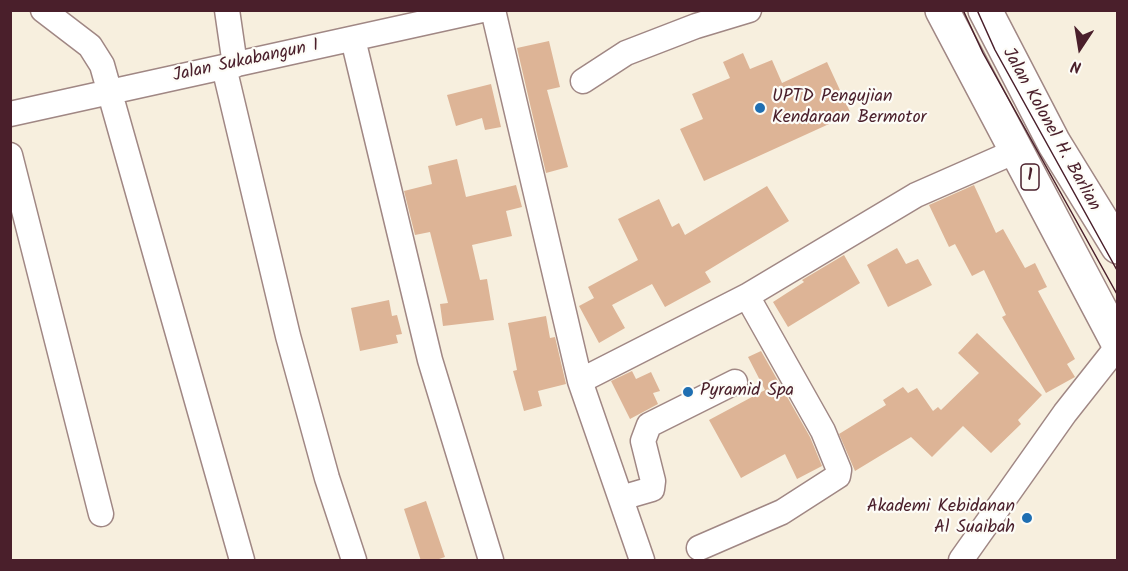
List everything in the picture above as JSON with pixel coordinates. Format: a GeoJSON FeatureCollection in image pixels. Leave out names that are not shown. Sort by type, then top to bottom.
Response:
{"type":"FeatureCollection","features":[{"type":"Feature","properties":{"kind":"highway","name":"1"},"geometry":{"type":"LineString","coordinates":[[942,10],[1118,344]]}},
{"type":"Feature","properties":{"kind":"highway","name":"Jalan Kolonel H. Barlian"},"geometry":{"type":"LineString","coordinates":[[985,10],[1054,143],[1118,248]]}},
{"type":"Feature","properties":{"kind":"street"},"geometry":{"type":"LineString","coordinates":[[43,10],[77,21],[96,55],[111,90],[242,561]]}},
{"type":"Feature","properties":{"kind":"street"},"geometry":{"type":"LineString","coordinates":[[227,10],[230,66],[288,336],[327,478],[354,561]]}},
{"type":"Feature","properties":{"kind":"street","name":"Jalan Sukabangun I"},"geometry":{"type":"LineString","coordinates":[[10,114],[482,10]]}},
{"type":"Feature","properties":{"kind":"street"},"geometry":{"type":"LineString","coordinates":[[493,10],[580,381],[642,561]]}},
{"type":"Feature","properties":{"kind":"street"},"geometry":{"type":"LineString","coordinates":[[583,81],[626,53],[696,26],[749,10]]}},
{"type":"Feature","properties":{"kind":"street"},"geometry":{"type":"LineString","coordinates":[[353,39],[430,360],[490,561]]}},
{"type":"Feature","properties":{"kind":"street"},"geometry":{"type":"LineString","coordinates":[[580,381],[747,296],[916,195],[1016,151]]}},
{"type":"Feature","properties":{"kind":"street"},"geometry":{"type":"LineString","coordinates":[[10,155],[101,514]]}},
{"type":"Feature","properties":{"kind":"street"},"geometry":{"type":"LineString","coordinates":[[699,548],[782,512],[838,476],[839,470],[823,431],[747,296]]}},
{"type":"Feature","properties":{"kind":"street"},"geometry":{"type":"LineString","coordinates":[[961,561],[1065,413],[1118,344]]}},
{"type":"Feature","properties":{"kind":"street"},"geometry":{"type":"LineString","coordinates":[[621,498],[652,489],[653,481],[643,441],[649,425],[735,382]]}},
{"type":"Feature","properties":{"kind":"building"},"geometry":{"type":"Polygon","coordinates":[[[549,41],[560,87],[547,90],[568,167],[546,173],[517,48],[549,41]]]}},
{"type":"Feature","properties":{"kind":"building"},"geometry":{"type":"Polygon","coordinates":[[[743,53],[750,69],[772,60],[782,83],[827,62],[851,114],[704,181],[680,129],[703,119],[692,94],[730,78],[723,62],[743,53]]]}},
{"type":"Feature","properties":{"kind":"building"},"geometry":{"type":"Polygon","coordinates":[[[491,84],[501,127],[485,130],[482,118],[456,126],[447,95],[491,84]]]}},
{"type":"Feature","properties":{"kind":"building"},"geometry":{"type":"Polygon","coordinates":[[[457,159],[466,197],[516,185],[522,207],[506,211],[512,236],[472,245],[480,280],[487,279],[494,320],[443,326],[440,304],[448,303],[430,232],[415,235],[404,191],[432,184],[428,166],[457,159]]]}},
{"type":"Feature","properties":{"kind":"building"},"geometry":{"type":"Polygon","coordinates":[[[974,185],[996,233],[1003,229],[1025,268],[1035,263],[1047,287],[1038,291],[1075,359],[1067,364],[1075,377],[1046,393],[1002,317],[1006,315],[984,270],[972,276],[955,244],[949,247],[929,205],[974,185]]]}},
{"type":"Feature","properties":{"kind":"building"},"geometry":{"type":"Polygon","coordinates":[[[767,186],[789,221],[705,272],[711,282],[665,307],[652,284],[612,305],[625,328],[599,343],[579,306],[594,298],[588,287],[638,260],[618,219],[659,199],[672,227],[679,223],[685,235],[767,186]]]}},
{"type":"Feature","properties":{"kind":"building"},"geometry":{"type":"Polygon","coordinates":[[[897,248],[906,264],[918,259],[932,285],[888,307],[867,265],[897,248]]]}},
{"type":"Feature","properties":{"kind":"building"},"geometry":{"type":"Polygon","coordinates":[[[844,255],[860,283],[788,327],[773,302],[804,282],[802,280],[844,255]]]}},
{"type":"Feature","properties":{"kind":"building"},"geometry":{"type":"Polygon","coordinates":[[[389,300],[392,316],[397,315],[402,334],[396,335],[398,343],[360,351],[351,308],[389,300]]]}},
{"type":"Feature","properties":{"kind":"building"},"geometry":{"type":"Polygon","coordinates":[[[546,316],[550,338],[555,337],[566,384],[538,391],[542,406],[524,411],[513,371],[517,370],[508,323],[546,316]]]}},
{"type":"Feature","properties":{"kind":"building"},"geometry":{"type":"Polygon","coordinates":[[[977,333],[1042,395],[1018,420],[1021,424],[991,453],[963,426],[932,457],[911,437],[855,471],[839,434],[886,405],[883,400],[903,387],[908,393],[917,388],[933,411],[938,407],[941,410],[979,373],[958,353],[977,333]]]}},
{"type":"Feature","properties":{"kind":"building"},"geometry":{"type":"Polygon","coordinates":[[[761,351],[810,437],[822,466],[797,479],[785,454],[741,478],[709,420],[765,390],[748,357],[761,351]]]}},
{"type":"Feature","properties":{"kind":"building"},"geometry":{"type":"Polygon","coordinates":[[[632,371],[636,379],[651,372],[660,391],[653,393],[658,404],[630,419],[611,381],[632,371]]]}},
{"type":"Feature","properties":{"kind":"building"},"geometry":{"type":"Polygon","coordinates":[[[426,501],[445,557],[433,561],[421,561],[404,509],[426,501]]]}},
{"type":"Feature","properties":{"kind":"tram line"},"geometry":{"type":"LineString","coordinates":[[963,10],[983,53],[1118,296]]}},
{"type":"Feature","properties":{"kind":"tram line"},"geometry":{"type":"LineString","coordinates":[[977,10],[995,50],[1118,272]]}},
{"type":"Feature","properties":{"kind":"place","name":"UPTD Pengujian Kendaraan Bermotor"},"geometry":{"type":"Point","coordinates":[760,108]}},
{"type":"Feature","properties":{"kind":"place","name":"Pyramid Spa"},"geometry":{"type":"Point","coordinates":[688,392]}},
{"type":"Feature","properties":{"kind":"place","name":"Akademi Kebidanan Al Suaibah"},"geometry":{"type":"Point","coordinates":[1027,518]}}]}
